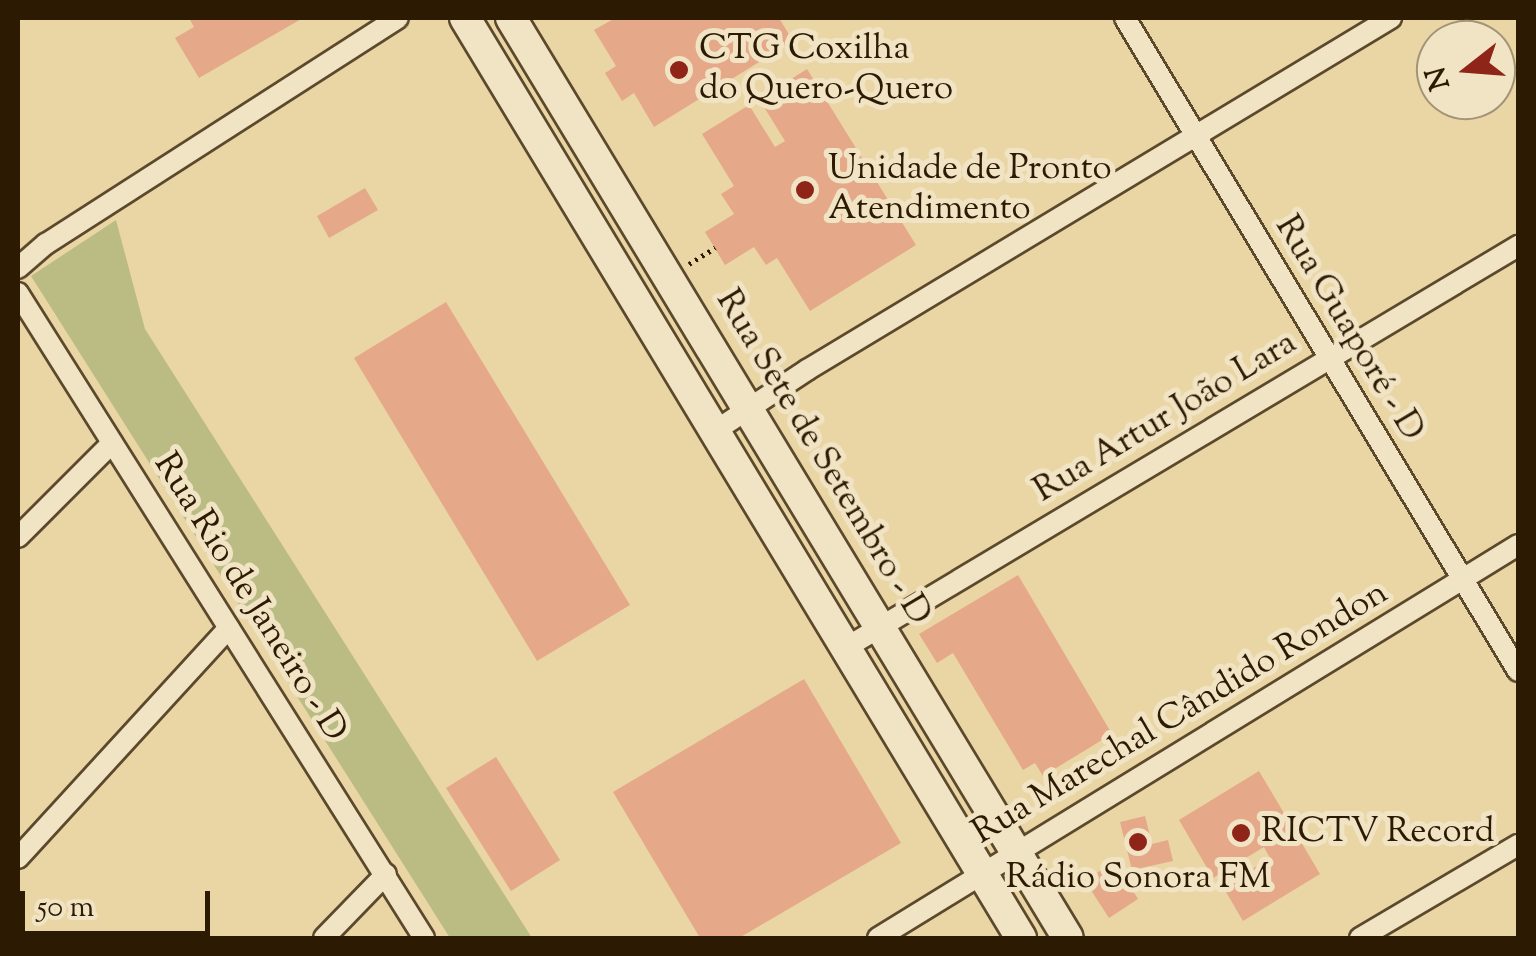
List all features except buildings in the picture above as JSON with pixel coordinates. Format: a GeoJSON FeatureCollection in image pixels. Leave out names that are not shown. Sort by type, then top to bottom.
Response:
{"type":"FeatureCollection","features":[{"type":"Feature","properties":{"kind":"street"},"geometry":{"type":"LineString","coordinates":[[18,268],[46,244],[398,18]]}},
{"type":"Feature","properties":{"kind":"street"},"geometry":{"type":"LineString","coordinates":[[465,18],[718,429],[1021,938]]}},
{"type":"Feature","properties":{"kind":"street","name":"Rua Sete de Setembro - D"},"geometry":{"type":"LineString","coordinates":[[511,18],[1068,938]]}},
{"type":"Feature","properties":{"kind":"street","name":"Rua Guaporé - D"},"geometry":{"type":"LineString","coordinates":[[1125,18],[1518,671]]}},
{"type":"Feature","properties":{"kind":"street"},"geometry":{"type":"LineString","coordinates":[[718,429],[1391,18]]}},
{"type":"Feature","properties":{"kind":"street","name":"Rua Artur João Lara"},"geometry":{"type":"LineString","coordinates":[[847,647],[1518,246]]}},
{"type":"Feature","properties":{"kind":"street","name":"Rua Rio de Janeiro - D"},"geometry":{"type":"LineString","coordinates":[[18,293],[424,938]]}},
{"type":"Feature","properties":{"kind":"street"},"geometry":{"type":"LineString","coordinates":[[18,537],[112,443]]}},
{"type":"Feature","properties":{"kind":"street","name":"Rua Marechal Cândido Rondon"},"geometry":{"type":"LineString","coordinates":[[878,938],[1518,545]]}},
{"type":"Feature","properties":{"kind":"street"},"geometry":{"type":"LineString","coordinates":[[18,858],[228,628]]}},
{"type":"Feature","properties":{"kind":"street"},"geometry":{"type":"LineString","coordinates":[[910,748],[944,728]]}},
{"type":"Feature","properties":{"kind":"street"},"geometry":{"type":"LineString","coordinates":[[1360,938],[1518,845]]}},
{"type":"Feature","properties":{"kind":"street"},"geometry":{"type":"LineString","coordinates":[[324,938],[386,874]]}},
{"type":"Feature","properties":{"kind":"green space"},"geometry":{"type":"Polygon","coordinates":[[[116,220],[145,329],[532,938],[450,938],[31,276],[116,220]]]}},
{"type":"Feature","properties":{"kind":"place","name":"CTG Coxilha do Quero-Quero"},"geometry":{"type":"Point","coordinates":[679,70]}},
{"type":"Feature","properties":{"kind":"place","name":"Unidade de Pronto Atendimento"},"geometry":{"type":"Point","coordinates":[805,190]}},
{"type":"Feature","properties":{"kind":"place","name":"RICTV Record"},"geometry":{"type":"Point","coordinates":[1241,833]}},
{"type":"Feature","properties":{"kind":"place","name":"Rádio Sonora FM"},"geometry":{"type":"Point","coordinates":[1138,842]}}]}
